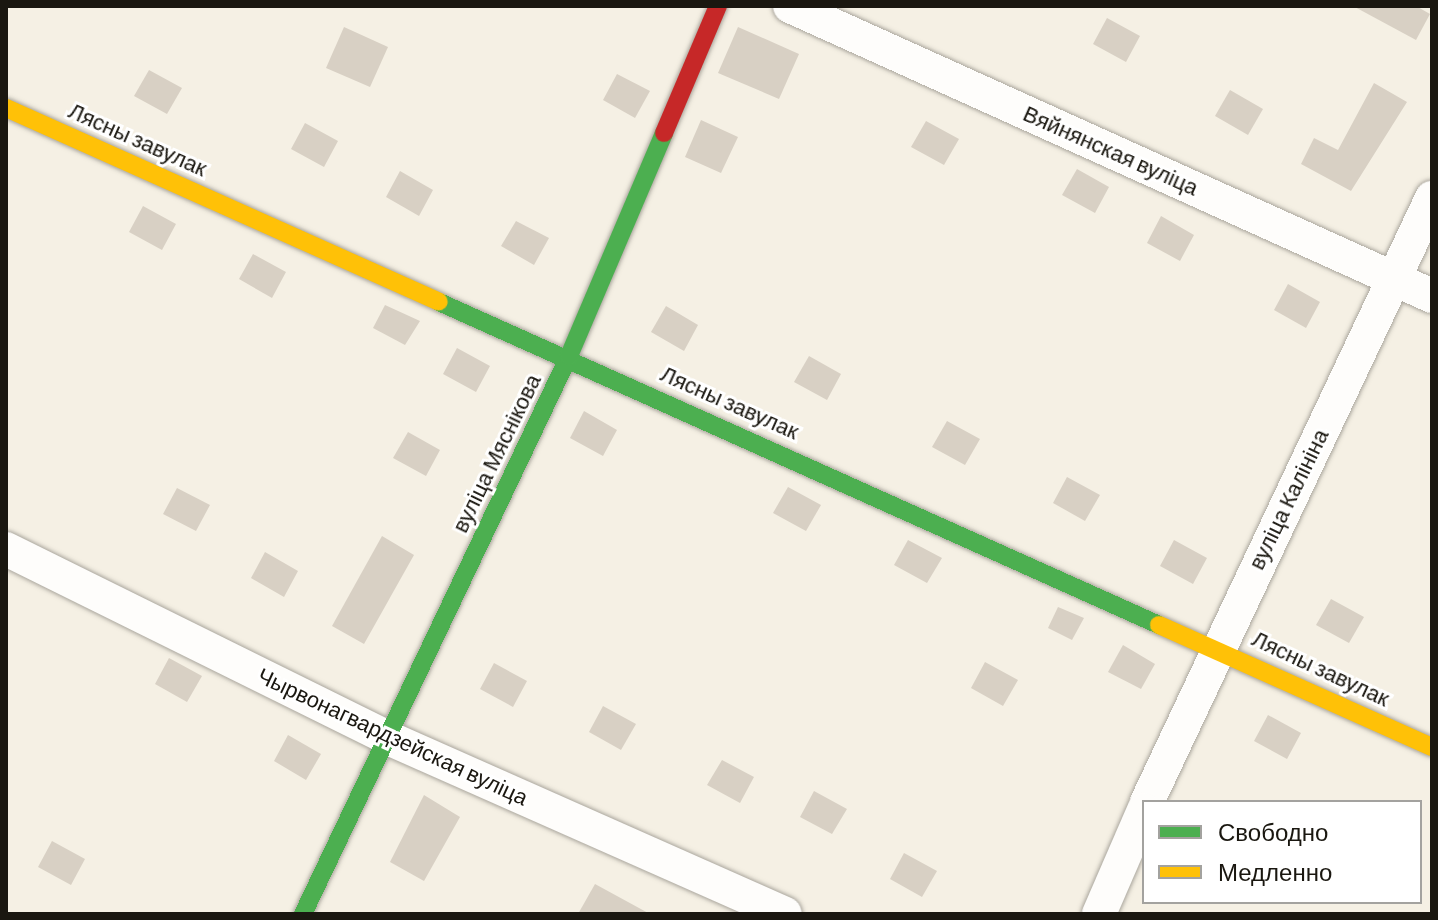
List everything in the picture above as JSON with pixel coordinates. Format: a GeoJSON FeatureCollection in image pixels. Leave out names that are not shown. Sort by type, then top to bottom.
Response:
{"type":"FeatureCollection","features":[{"type":"Feature","properties":{"kind":"street","name":"вуліца Мяснікова"},"geometry":{"type":"LineString","coordinates":[[303,914],[569,356],[718,6]]}},
{"type":"Feature","properties":{"kind":"street","name":"Вяйнянская вуліца"},"geometry":{"type":"LineString","coordinates":[[790,6],[1432,296]]}},
{"type":"Feature","properties":{"kind":"street","name":"Лясны завулак"},"geometry":{"type":"LineString","coordinates":[[6,108],[1216,645],[1432,747]]}},
{"type":"Feature","properties":{"kind":"street","name":"вуліца Калініна"},"geometry":{"type":"LineString","coordinates":[[1148,800],[1216,645],[1397,279],[1432,198]]}},
{"type":"Feature","properties":{"kind":"street","name":"Чырвонагвардзейская вуліца"},"geometry":{"type":"LineString","coordinates":[[6,549],[386,737],[785,914]]}},
{"type":"Feature","properties":{"kind":"street"},"geometry":{"type":"LineString","coordinates":[[1099,914],[1142,815]]}},
{"type":"Feature","properties":{"kind":"building"},"geometry":{"type":"Polygon","coordinates":[[[1353,6],[1416,6],[1430,14],[1416,40],[1353,6]]]}},
{"type":"Feature","properties":{"kind":"building"},"geometry":{"type":"Polygon","coordinates":[[[1107,18],[1140,36],[1126,62],[1093,44],[1107,18]]]}},
{"type":"Feature","properties":{"kind":"building"},"geometry":{"type":"Polygon","coordinates":[[[344,27],[388,47],[370,87],[326,68],[344,27]]]}},
{"type":"Feature","properties":{"kind":"building"},"geometry":{"type":"Polygon","coordinates":[[[738,27],[799,54],[779,99],[718,73],[738,27]]]}},
{"type":"Feature","properties":{"kind":"building"},"geometry":{"type":"Polygon","coordinates":[[[149,70],[182,88],[167,114],[134,96],[149,70]]]}},
{"type":"Feature","properties":{"kind":"building"},"geometry":{"type":"Polygon","coordinates":[[[617,74],[650,91],[635,118],[603,100],[617,74]]]}},
{"type":"Feature","properties":{"kind":"building"},"geometry":{"type":"Polygon","coordinates":[[[1374,83],[1407,102],[1351,191],[1301,164],[1314,138],[1338,150],[1374,83]]]}},
{"type":"Feature","properties":{"kind":"building"},"geometry":{"type":"Polygon","coordinates":[[[1230,90],[1263,109],[1248,135],[1215,116],[1230,90]]]}},
{"type":"Feature","properties":{"kind":"building"},"geometry":{"type":"Polygon","coordinates":[[[701,120],[738,137],[721,173],[685,157],[701,120]]]}},
{"type":"Feature","properties":{"kind":"building"},"geometry":{"type":"Polygon","coordinates":[[[926,121],[959,139],[944,165],[911,147],[926,121]]]}},
{"type":"Feature","properties":{"kind":"building"},"geometry":{"type":"Polygon","coordinates":[[[305,123],[338,141],[324,167],[291,149],[305,123]]]}},
{"type":"Feature","properties":{"kind":"building"},"geometry":{"type":"Polygon","coordinates":[[[1077,169],[1109,187],[1095,213],[1062,195],[1077,169]]]}},
{"type":"Feature","properties":{"kind":"building"},"geometry":{"type":"Polygon","coordinates":[[[400,171],[433,190],[419,216],[386,197],[400,171]]]}},
{"type":"Feature","properties":{"kind":"building"},"geometry":{"type":"Polygon","coordinates":[[[143,206],[176,224],[162,250],[129,232],[143,206]]]}},
{"type":"Feature","properties":{"kind":"building"},"geometry":{"type":"Polygon","coordinates":[[[1161,216],[1194,235],[1180,261],[1147,243],[1161,216]]]}},
{"type":"Feature","properties":{"kind":"building"},"geometry":{"type":"Polygon","coordinates":[[[516,221],[549,238],[534,265],[501,246],[516,221]]]}},
{"type":"Feature","properties":{"kind":"building"},"geometry":{"type":"Polygon","coordinates":[[[253,254],[286,272],[272,298],[239,279],[253,254]]]}},
{"type":"Feature","properties":{"kind":"building"},"geometry":{"type":"Polygon","coordinates":[[[1288,284],[1320,302],[1306,328],[1274,310],[1288,284]]]}},
{"type":"Feature","properties":{"kind":"building"},"geometry":{"type":"Polygon","coordinates":[[[385,305],[420,321],[405,345],[373,328],[385,305]]]}},
{"type":"Feature","properties":{"kind":"building"},"geometry":{"type":"Polygon","coordinates":[[[666,306],[698,325],[684,351],[651,332],[666,306]]]}},
{"type":"Feature","properties":{"kind":"building"},"geometry":{"type":"Polygon","coordinates":[[[457,348],[490,366],[476,392],[443,374],[457,348]]]}},
{"type":"Feature","properties":{"kind":"building"},"geometry":{"type":"Polygon","coordinates":[[[809,356],[841,374],[827,400],[794,382],[809,356]]]}},
{"type":"Feature","properties":{"kind":"building"},"geometry":{"type":"Polygon","coordinates":[[[584,411],[617,430],[603,456],[570,438],[584,411]]]}},
{"type":"Feature","properties":{"kind":"building"},"geometry":{"type":"Polygon","coordinates":[[[947,421],[980,439],[965,465],[932,447],[947,421]]]}},
{"type":"Feature","properties":{"kind":"building"},"geometry":{"type":"Polygon","coordinates":[[[408,432],[440,450],[426,476],[393,458],[408,432]]]}},
{"type":"Feature","properties":{"kind":"building"},"geometry":{"type":"Polygon","coordinates":[[[1067,477],[1100,495],[1085,521],[1053,503],[1067,477]]]}},
{"type":"Feature","properties":{"kind":"building"},"geometry":{"type":"Polygon","coordinates":[[[788,487],[821,505],[806,531],[773,513],[788,487]]]}},
{"type":"Feature","properties":{"kind":"building"},"geometry":{"type":"Polygon","coordinates":[[[177,488],[210,505],[196,531],[163,514],[177,488]]]}},
{"type":"Feature","properties":{"kind":"building"},"geometry":{"type":"Polygon","coordinates":[[[382,536],[414,555],[364,644],[332,626],[382,536]]]}},
{"type":"Feature","properties":{"kind":"building"},"geometry":{"type":"Polygon","coordinates":[[[908,540],[942,558],[927,583],[894,565],[908,540]]]}},
{"type":"Feature","properties":{"kind":"building"},"geometry":{"type":"Polygon","coordinates":[[[1174,540],[1207,558],[1193,584],[1160,566],[1174,540]]]}},
{"type":"Feature","properties":{"kind":"building"},"geometry":{"type":"Polygon","coordinates":[[[265,552],[298,571],[284,597],[251,578],[265,552]]]}},
{"type":"Feature","properties":{"kind":"building"},"geometry":{"type":"Polygon","coordinates":[[[1331,599],[1364,617],[1349,643],[1316,625],[1331,599]]]}},
{"type":"Feature","properties":{"kind":"building"},"geometry":{"type":"Polygon","coordinates":[[[1058,607],[1084,618],[1072,640],[1048,628],[1058,607]]]}},
{"type":"Feature","properties":{"kind":"building"},"geometry":{"type":"Polygon","coordinates":[[[1123,645],[1155,664],[1141,689],[1108,672],[1123,645]]]}},
{"type":"Feature","properties":{"kind":"building"},"geometry":{"type":"Polygon","coordinates":[[[169,658],[202,676],[187,702],[155,684],[169,658]]]}},
{"type":"Feature","properties":{"kind":"building"},"geometry":{"type":"Polygon","coordinates":[[[985,662],[1018,680],[1003,706],[971,688],[985,662]]]}},
{"type":"Feature","properties":{"kind":"building"},"geometry":{"type":"Polygon","coordinates":[[[494,663],[527,681],[513,707],[480,689],[494,663]]]}},
{"type":"Feature","properties":{"kind":"building"},"geometry":{"type":"Polygon","coordinates":[[[603,706],[636,724],[621,750],[589,732],[603,706]]]}},
{"type":"Feature","properties":{"kind":"building"},"geometry":{"type":"Polygon","coordinates":[[[1268,715],[1301,733],[1287,759],[1254,741],[1268,715]]]}},
{"type":"Feature","properties":{"kind":"building"},"geometry":{"type":"Polygon","coordinates":[[[288,735],[321,754],[306,780],[274,761],[288,735]]]}},
{"type":"Feature","properties":{"kind":"building"},"geometry":{"type":"Polygon","coordinates":[[[722,760],[754,777],[740,803],[707,785],[722,760]]]}},
{"type":"Feature","properties":{"kind":"building"},"geometry":{"type":"Polygon","coordinates":[[[814,791],[847,809],[832,834],[800,817],[814,791]]]}},
{"type":"Feature","properties":{"kind":"building"},"geometry":{"type":"Polygon","coordinates":[[[424,795],[460,817],[424,881],[390,862],[424,795]]]}},
{"type":"Feature","properties":{"kind":"building"},"geometry":{"type":"Polygon","coordinates":[[[52,841],[85,859],[71,885],[38,867],[52,841]]]}},
{"type":"Feature","properties":{"kind":"building"},"geometry":{"type":"Polygon","coordinates":[[[904,853],[937,871],[922,897],[890,879],[904,853]]]}},
{"type":"Feature","properties":{"kind":"building"},"geometry":{"type":"Polygon","coordinates":[[[595,884],[650,914],[578,914],[595,884]]]}},
{"type":"Feature","properties":{"kind":"traffic: fast"},"geometry":{"type":"LineString","coordinates":[[303,914],[569,356],[664,133]]}},
{"type":"Feature","properties":{"kind":"traffic: fast"},"geometry":{"type":"LineString","coordinates":[[439,302],[1159,625]]}},
{"type":"Feature","properties":{"kind":"traffic: slow"},"geometry":{"type":"LineString","coordinates":[[6,108],[439,302]]}},
{"type":"Feature","properties":{"kind":"traffic: slow"},"geometry":{"type":"LineString","coordinates":[[1159,625],[1432,747]]}},
{"type":"Feature","properties":{"kind":"traffic: jam"},"geometry":{"type":"LineString","coordinates":[[664,133],[718,6]]}}]}
